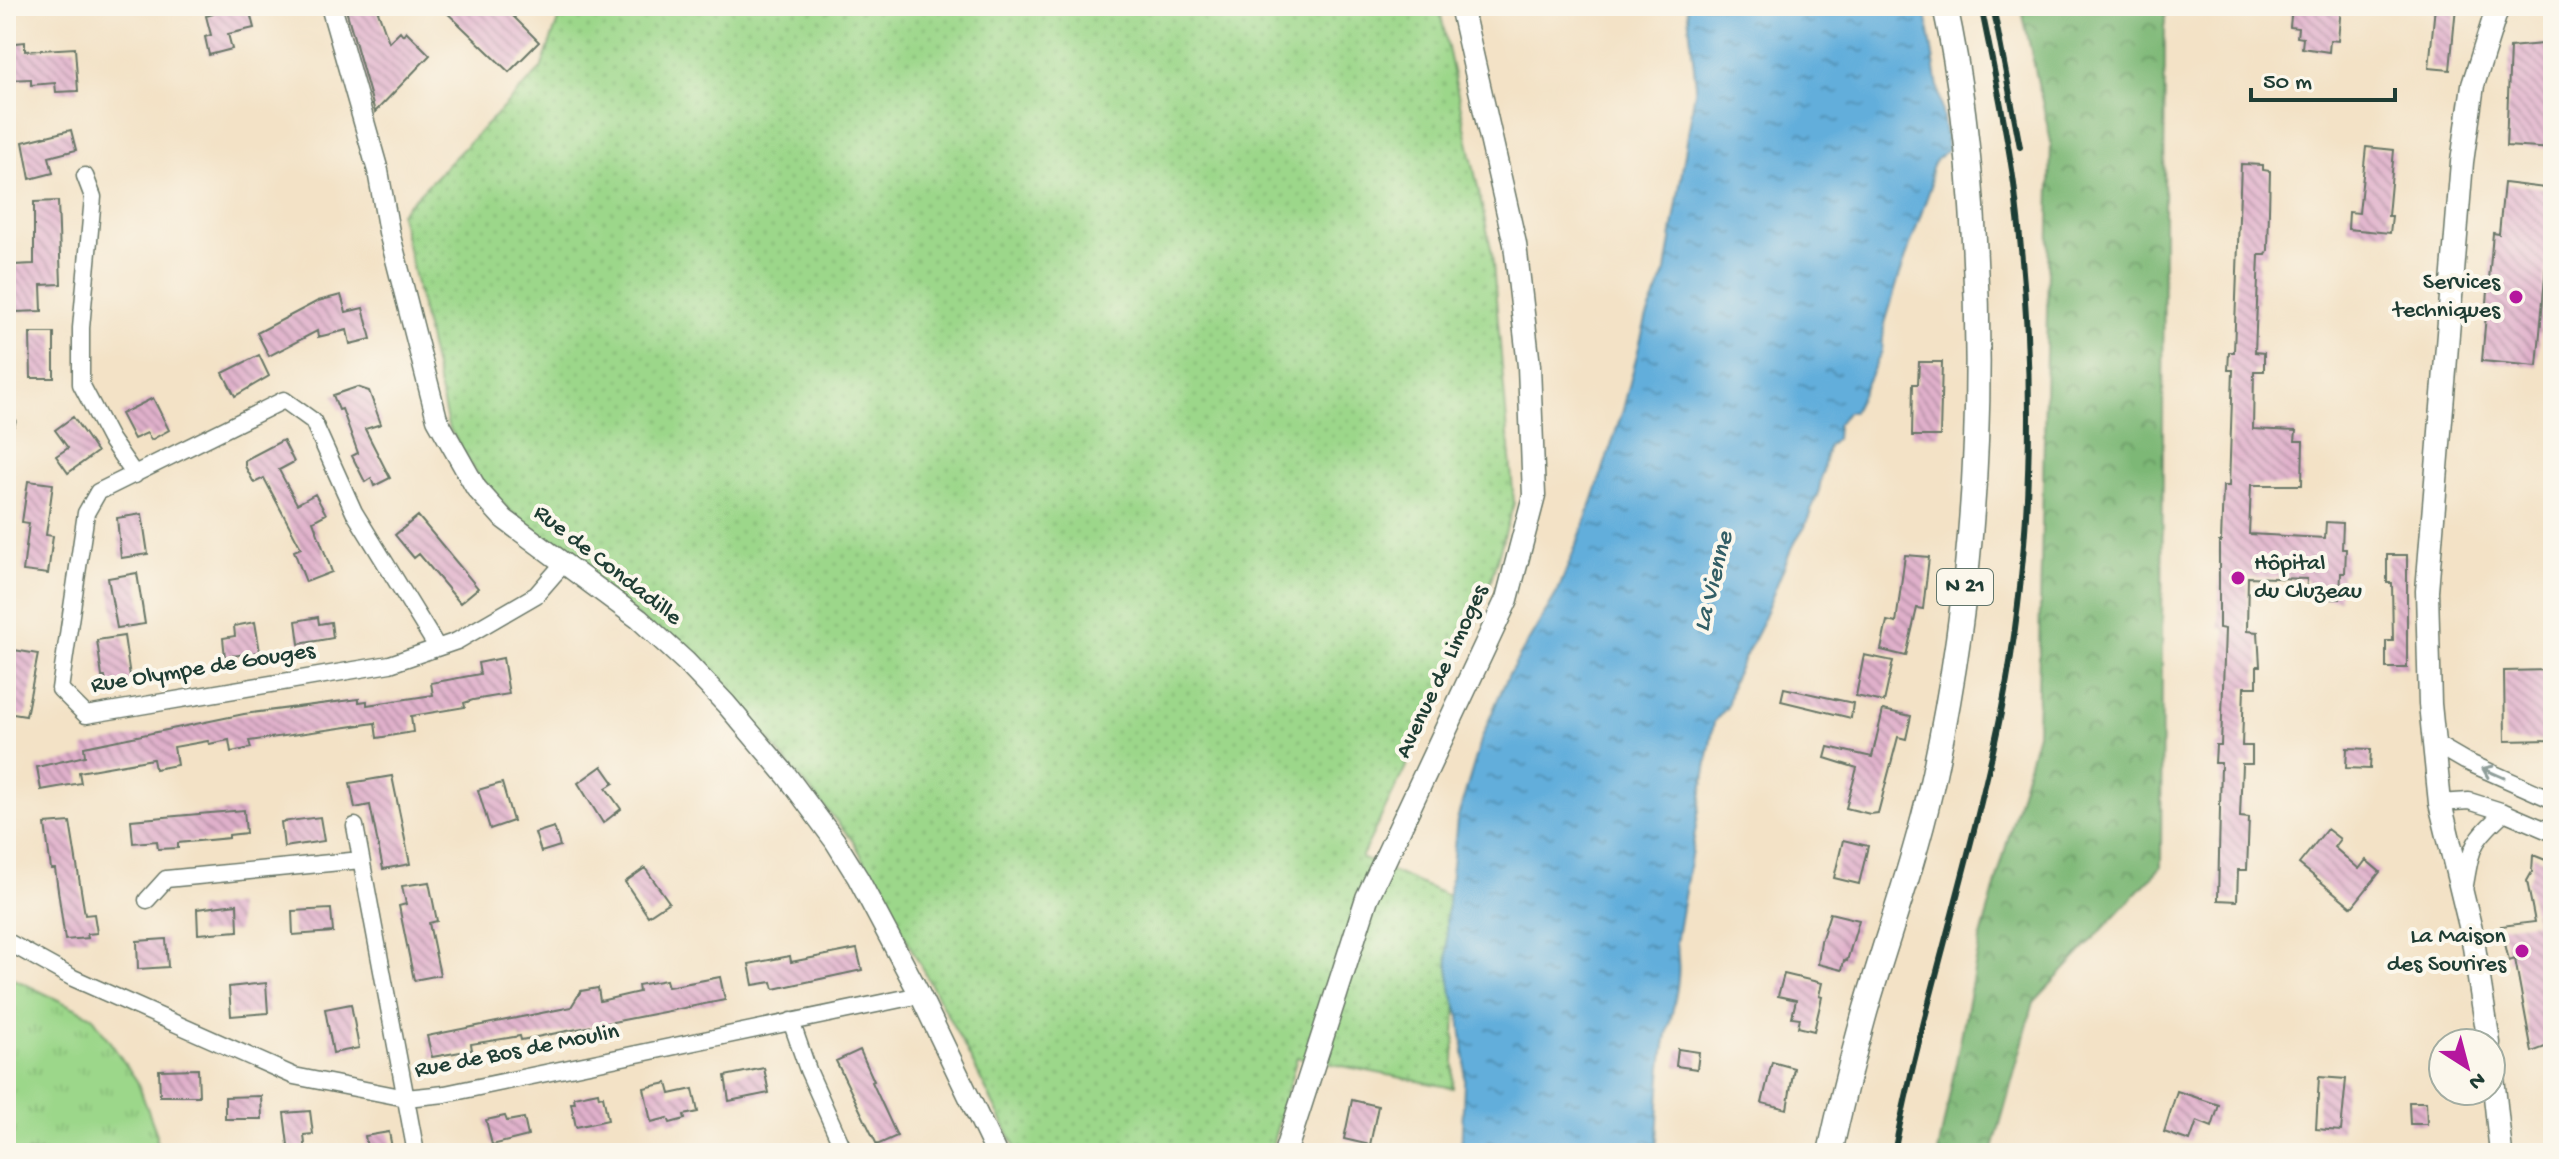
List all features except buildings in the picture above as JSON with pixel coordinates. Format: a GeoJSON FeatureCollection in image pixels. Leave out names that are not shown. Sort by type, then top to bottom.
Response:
{"type":"FeatureCollection","features":[{"type":"Feature","properties":{"kind":"main road","name":"Avenue de Limoges"},"geometry":{"type":"LineString","coordinates":[[1285,1153],[1367,898],[1507,599],[1534,496],[1529,366],[1515,244],[1461,6]]}},
{"type":"Feature","properties":{"kind":"main road","name":"N 21"},"geometry":{"type":"LineString","coordinates":[[1830,1153],[1865,1013],[1929,795],[1963,611],[1978,433],[1978,312],[1964,123],[1945,6]]}},
{"type":"Feature","properties":{"kind":"main road"},"geometry":{"type":"LineString","coordinates":[[2487,1027],[2472,934],[2440,803],[2430,704],[2427,591],[2462,162],[2473,85],[2498,6]]}},
{"type":"Feature","properties":{"kind":"main road"},"geometry":{"type":"LineString","coordinates":[[2496,1107],[2501,1153]]}},
{"type":"Feature","properties":{"kind":"street","name":"Rue de Condadille"},"geometry":{"type":"LineString","coordinates":[[331,6],[378,171],[389,232],[437,419],[476,488],[504,519],[639,619],[686,662],[787,776],[858,878],[920,995],[996,1153]]}},
{"type":"Feature","properties":{"kind":"street"},"geometry":{"type":"LineString","coordinates":[[85,176],[93,197],[81,328],[81,384],[110,439],[135,475]]}},
{"type":"Feature","properties":{"kind":"street","name":"Rue Olympe de Gouges"},"geometry":{"type":"LineString","coordinates":[[437,647],[354,512],[313,421],[284,400],[98,492],[86,513],[60,689],[86,715],[390,664],[457,641],[536,595],[563,564]]}},
{"type":"Feature","properties":{"kind":"street"},"geometry":{"type":"LineString","coordinates":[[2434,743],[2465,761],[2553,800]]}},
{"type":"Feature","properties":{"kind":"street"},"geometry":{"type":"LineString","coordinates":[[2440,803],[2469,801],[2553,833]]}},
{"type":"Feature","properties":{"kind":"street"},"geometry":{"type":"LineString","coordinates":[[2462,900],[2472,847],[2480,834],[2504,812]]}},
{"type":"Feature","properties":{"kind":"street"},"geometry":{"type":"LineString","coordinates":[[355,826],[416,1153]]}},
{"type":"Feature","properties":{"kind":"street"},"geometry":{"type":"LineString","coordinates":[[147,900],[166,879],[361,860]]}},
{"type":"Feature","properties":{"kind":"street","name":"Rue de Bos de Moulin"},"geometry":{"type":"LineString","coordinates":[[6,941],[73,978],[294,1076],[406,1098],[445,1094],[920,995]]}},
{"type":"Feature","properties":{"kind":"street"},"geometry":{"type":"LineString","coordinates":[[791,1021],[808,1070],[845,1153]]}},
{"type":"Feature","properties":{"kind":"green space"},"geometry":{"type":"Polygon","coordinates":[[[563,6],[1439,6],[1492,253],[1514,503],[1480,616],[1361,858],[1460,901],[1453,1088],[1297,1057],[1270,1153],[1018,1153],[854,842],[727,691],[508,509],[477,475],[448,426],[400,213],[541,69],[563,6]]]}},
{"type":"Feature","properties":{"kind":"green space"},"geometry":{"type":"Polygon","coordinates":[[[2021,6],[2165,6],[2161,867],[2034,1002],[1992,1153],[1938,1153],[1980,941],[2037,733],[2051,142],[2021,6]]]}},
{"type":"Feature","properties":{"kind":"green space"},"geometry":{"type":"Polygon","coordinates":[[[6,975],[92,1016],[137,1081],[157,1135],[156,1153],[6,1153],[6,975]]]}},
{"type":"Feature","properties":{"kind":"water","name":"La Vienne"},"geometry":{"type":"Polygon","coordinates":[[[1687,6],[1925,6],[1948,150],[1931,169],[1931,186],[1884,327],[1882,351],[1853,412],[1847,412],[1837,425],[1836,439],[1828,446],[1819,490],[1805,527],[1792,547],[1759,629],[1733,680],[1727,707],[1714,722],[1676,943],[1678,978],[1662,1064],[1656,1153],[1461,1153],[1465,1061],[1460,1017],[1448,967],[1446,920],[1457,820],[1482,737],[1499,696],[1558,591],[1586,520],[1623,410],[1646,319],[1666,271],[1696,85],[1687,6]]]}},
{"type":"Feature","properties":{"kind":"railway"},"geometry":{"type":"LineString","coordinates":[[1894,1153],[2001,713],[2012,648],[2026,516],[2029,383],[2021,250],[2007,139],[1981,6]]}},
{"type":"Feature","properties":{"kind":"railway"},"geometry":{"type":"LineString","coordinates":[[1993,6],[2020,147]]}},
{"type":"Feature","properties":{"kind":"place","name":"Services techniques"},"geometry":{"type":"Point","coordinates":[2516,297]}},
{"type":"Feature","properties":{"kind":"place","name":"Hôpital du Cluzeau"},"geometry":{"type":"Point","coordinates":[2238,578]}},
{"type":"Feature","properties":{"kind":"place","name":"La Maison des Sourires"},"geometry":{"type":"Point","coordinates":[2522,951]}}]}
